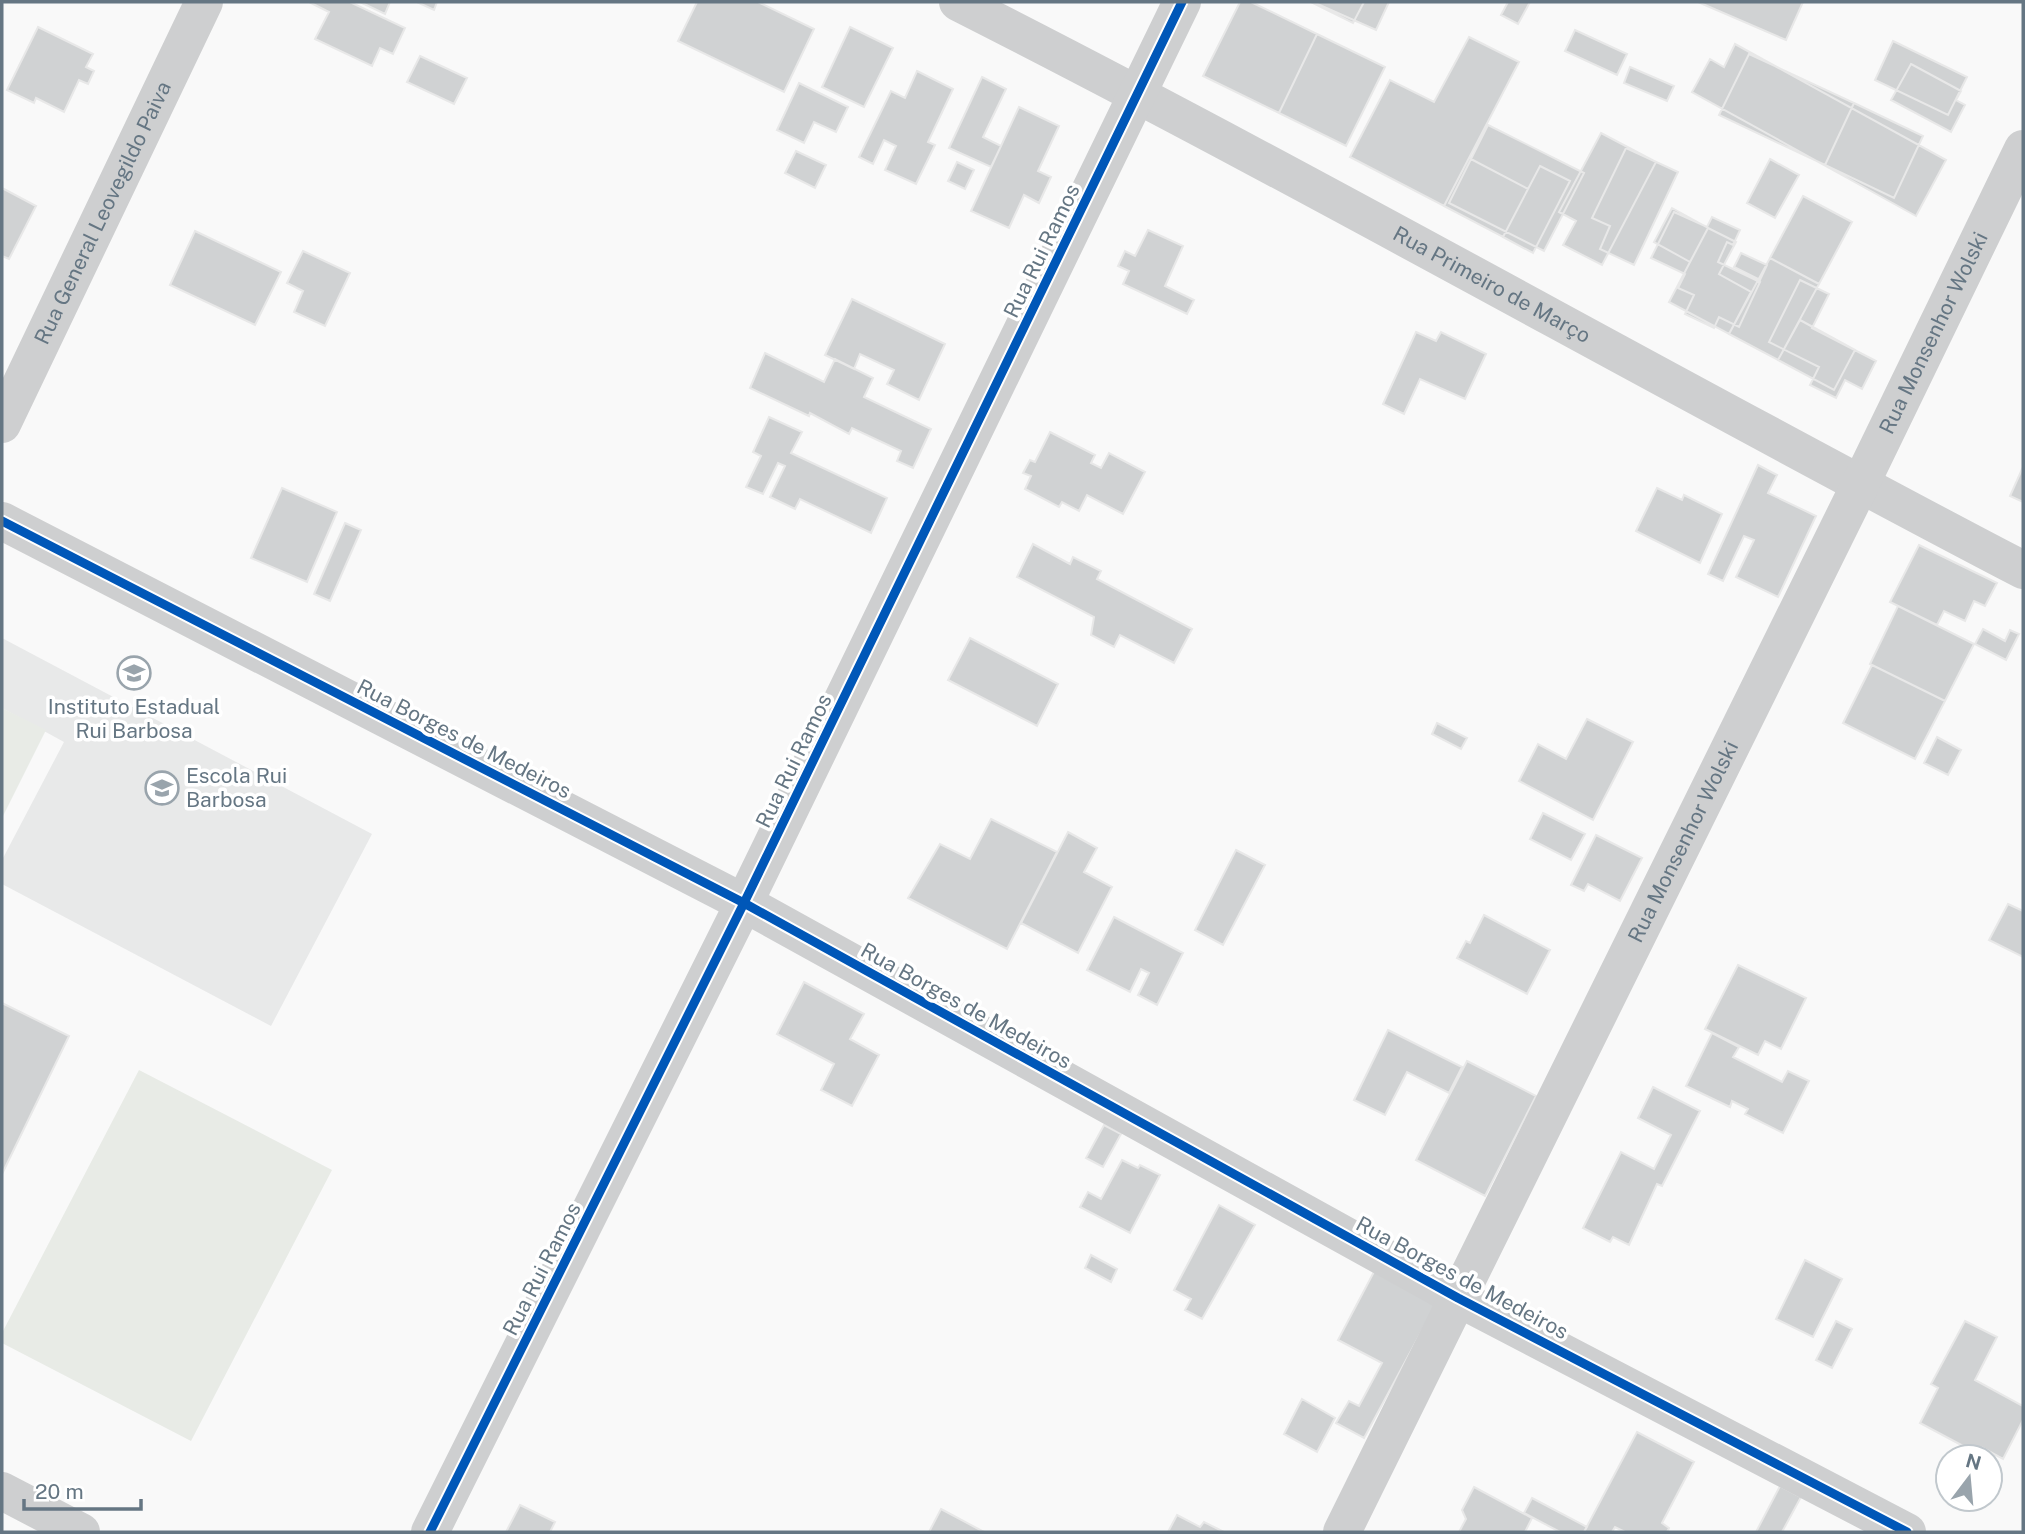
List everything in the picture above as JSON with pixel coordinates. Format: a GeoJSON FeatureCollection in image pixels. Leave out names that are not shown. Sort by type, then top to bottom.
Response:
{"type":"FeatureCollection","features":[{"type":"Feature","properties":{"kind":"street","name":"Rua General Leovegildo Paiva"},"geometry":{"type":"LineString","coordinates":[[2,424],[204,2]]}},
{"type":"Feature","properties":{"kind":"street","name":"Rua Primeiro de Março"},"geometry":{"type":"LineString","coordinates":[[958,2],[1138,93],[1860,485],[2023,570]]}},
{"type":"Feature","properties":{"kind":"street","name":"Rua Rui Ramos"},"geometry":{"type":"LineString","coordinates":[[430,1532],[744,903],[1182,2]]}},
{"type":"Feature","properties":{"kind":"street","name":"Rua Monsenhor Wolski"},"geometry":{"type":"LineString","coordinates":[[1342,1532],[1860,485],[2023,149]]}},
{"type":"Feature","properties":{"kind":"street","name":"Rua Borges de Medeiros"},"geometry":{"type":"LineString","coordinates":[[2,521],[744,903],[1458,1298],[1907,1532]]}},
{"type":"Feature","properties":{"kind":"street"},"geometry":{"type":"LineString","coordinates":[[2,1491],[81,1532]]}},
{"type":"Feature","properties":{"kind":"shaded area","name":"Escola Rui Barbosa"},"geometry":{"type":"Polygon","coordinates":[[[2,638],[372,834],[271,1026],[2,884],[2,860],[64,742],[2,708],[2,638]]]}},
{"type":"Feature","properties":{"kind":"shaded area"},"geometry":{"type":"Polygon","coordinates":[[[2,708],[46,730],[2,818],[2,708]]]}},
{"type":"Feature","properties":{"kind":"shaded area"},"geometry":{"type":"Polygon","coordinates":[[[139,1070],[332,1170],[191,1441],[2,1343],[2,1333],[139,1070]]]}},
{"type":"Feature","properties":{"kind":"building"},"geometry":{"type":"Polygon","coordinates":[[[309,2],[350,2],[405,28],[393,54],[380,48],[372,66],[315,39],[329,12],[309,2]]]}},
{"type":"Feature","properties":{"kind":"building"},"geometry":{"type":"Polygon","coordinates":[[[360,2],[390,2],[385,14],[360,2]]]}},
{"type":"Feature","properties":{"kind":"building"},"geometry":{"type":"Polygon","coordinates":[[[417,2],[437,2],[434,10],[417,2]]]}},
{"type":"Feature","properties":{"kind":"building"},"geometry":{"type":"Polygon","coordinates":[[[697,2],[758,2],[814,29],[784,92],[678,41],[697,2]]]}},
{"type":"Feature","properties":{"kind":"building"},"geometry":{"type":"Polygon","coordinates":[[[1240,2],[1251,2],[1317,34],[1279,113],[1203,76],[1240,2]]]}},
{"type":"Feature","properties":{"kind":"building"},"geometry":{"type":"Polygon","coordinates":[[[1311,2],[1364,2],[1353,23],[1311,2]]]}},
{"type":"Feature","properties":{"kind":"building"},"geometry":{"type":"Polygon","coordinates":[[[1313,2],[1389,2],[1376,30],[1313,2]]]}},
{"type":"Feature","properties":{"kind":"building"},"geometry":{"type":"Polygon","coordinates":[[[1508,2],[1530,2],[1518,24],[1501,15],[1508,2]]]}},
{"type":"Feature","properties":{"kind":"building"},"geometry":{"type":"Polygon","coordinates":[[[1698,2],[1803,2],[1786,40],[1698,2]]]}},
{"type":"Feature","properties":{"kind":"building"},"geometry":{"type":"Polygon","coordinates":[[[38,27],[93,54],[86,67],[94,71],[88,84],[79,80],[64,112],[36,98],[34,103],[7,90],[38,27]]]}},
{"type":"Feature","properties":{"kind":"building"},"geometry":{"type":"Polygon","coordinates":[[[850,27],[893,48],[864,107],[822,87],[850,27]]]}},
{"type":"Feature","properties":{"kind":"building"},"geometry":{"type":"Polygon","coordinates":[[[1575,30],[1627,54],[1617,75],[1565,51],[1575,30]]]}},
{"type":"Feature","properties":{"kind":"building"},"geometry":{"type":"Polygon","coordinates":[[[1317,34],[1385,67],[1346,146],[1279,113],[1317,34]]]}},
{"type":"Feature","properties":{"kind":"building"},"geometry":{"type":"Polygon","coordinates":[[[1469,37],[1519,62],[1444,206],[1350,157],[1390,80],[1434,102],[1469,37]]]}},
{"type":"Feature","properties":{"kind":"building"},"geometry":{"type":"Polygon","coordinates":[[[1893,41],[1967,77],[1948,115],[1875,80],[1893,41]]]}},
{"type":"Feature","properties":{"kind":"building"},"geometry":{"type":"Polygon","coordinates":[[[1735,44],[1946,160],[1916,216],[1692,92],[1710,59],[1724,67],[1735,44]]]}},
{"type":"Feature","properties":{"kind":"building"},"geometry":{"type":"Polygon","coordinates":[[[1749,54],[1854,103],[1825,165],[1719,115],[1749,54]]]}},
{"type":"Feature","properties":{"kind":"building"},"geometry":{"type":"Polygon","coordinates":[[[420,56],[467,78],[454,104],[407,82],[420,56]]]}},
{"type":"Feature","properties":{"kind":"building"},"geometry":{"type":"Polygon","coordinates":[[[1911,64],[1961,91],[1956,100],[1965,105],[1951,132],[1891,100],[1911,64]]]}},
{"type":"Feature","properties":{"kind":"building"},"geometry":{"type":"Polygon","coordinates":[[[1630,67],[1674,86],[1667,101],[1624,83],[1630,67]]]}},
{"type":"Feature","properties":{"kind":"building"},"geometry":{"type":"Polygon","coordinates":[[[917,71],[953,89],[928,142],[935,145],[916,184],[885,170],[896,146],[884,140],[873,164],[859,157],[891,91],[905,98],[917,71]]]}},
{"type":"Feature","properties":{"kind":"building"},"geometry":{"type":"Polygon","coordinates":[[[982,77],[1006,89],[983,137],[1001,146],[991,167],[949,148],[982,77]]]}},
{"type":"Feature","properties":{"kind":"building"},"geometry":{"type":"Polygon","coordinates":[[[799,83],[848,107],[836,132],[814,122],[804,143],[777,130],[799,83]]]}},
{"type":"Feature","properties":{"kind":"building"},"geometry":{"type":"Polygon","coordinates":[[[1854,103],[1923,136],[1894,198],[1825,165],[1854,103]]]}},
{"type":"Feature","properties":{"kind":"building"},"geometry":{"type":"Polygon","coordinates":[[[1019,107],[1059,126],[1038,171],[1051,177],[1039,203],[1024,195],[1009,228],[971,211],[1019,107]]]}},
{"type":"Feature","properties":{"kind":"building"},"geometry":{"type":"Polygon","coordinates":[[[1488,125],[1584,173],[1544,251],[1449,203],[1488,125]]]}},
{"type":"Feature","properties":{"kind":"building"},"geometry":{"type":"Polygon","coordinates":[[[1601,133],[1656,162],[1602,265],[1563,245],[1576,221],[1559,212],[1601,133]]]}},
{"type":"Feature","properties":{"kind":"building"},"geometry":{"type":"Polygon","coordinates":[[[1626,148],[1678,172],[1634,265],[1600,249],[1610,226],[1592,218],[1626,148]]]}},
{"type":"Feature","properties":{"kind":"building"},"geometry":{"type":"Polygon","coordinates":[[[796,151],[826,165],[815,188],[785,173],[796,151]]]}},
{"type":"Feature","properties":{"kind":"building"},"geometry":{"type":"Polygon","coordinates":[[[1469,158],[1528,189],[1503,237],[1444,206],[1469,158]]]}},
{"type":"Feature","properties":{"kind":"building"},"geometry":{"type":"Polygon","coordinates":[[[1770,159],[1799,175],[1775,218],[1747,203],[1770,159]]]}},
{"type":"Feature","properties":{"kind":"building"},"geometry":{"type":"Polygon","coordinates":[[[957,162],[974,170],[965,189],[948,181],[957,162]]]}},
{"type":"Feature","properties":{"kind":"building"},"geometry":{"type":"Polygon","coordinates":[[[1540,166],[1570,181],[1533,253],[1503,237],[1540,166]]]}},
{"type":"Feature","properties":{"kind":"building"},"geometry":{"type":"Polygon","coordinates":[[[2,188],[36,206],[9,259],[2,256],[2,188]]]}},
{"type":"Feature","properties":{"kind":"building"},"geometry":{"type":"Polygon","coordinates":[[[1803,196],[1852,222],[1819,284],[1770,258],[1803,196]]]}},
{"type":"Feature","properties":{"kind":"building"},"geometry":{"type":"Polygon","coordinates":[[[1672,208],[1708,228],[1690,262],[1654,242],[1672,208]]]}},
{"type":"Feature","properties":{"kind":"building"},"geometry":{"type":"Polygon","coordinates":[[[1674,212],[1707,227],[1712,217],[1740,230],[1733,245],[1727,242],[1718,262],[1760,282],[1739,327],[1719,317],[1714,328],[1685,314],[1694,295],[1678,288],[1685,274],[1651,258],[1674,212]]]}},
{"type":"Feature","properties":{"kind":"building"},"geometry":{"type":"Polygon","coordinates":[[[1708,228],[1736,242],[1719,274],[1751,292],[1729,334],[1669,302],[1708,228]]]}},
{"type":"Feature","properties":{"kind":"building"},"geometry":{"type":"Polygon","coordinates":[[[1148,230],[1183,246],[1165,286],[1194,300],[1187,314],[1123,284],[1129,271],[1118,266],[1125,251],[1135,256],[1148,230]]]}},
{"type":"Feature","properties":{"kind":"building"},"geometry":{"type":"Polygon","coordinates":[[[195,231],[281,272],[255,325],[170,285],[195,231]]]}},
{"type":"Feature","properties":{"kind":"building"},"geometry":{"type":"Polygon","coordinates":[[[303,251],[350,273],[325,326],[294,312],[303,291],[287,283],[303,251]]]}},
{"type":"Feature","properties":{"kind":"building"},"geometry":{"type":"Polygon","coordinates":[[[1741,253],[1767,265],[1760,280],[1734,267],[1741,253]]]}},
{"type":"Feature","properties":{"kind":"building"},"geometry":{"type":"Polygon","coordinates":[[[1770,258],[1819,284],[1778,360],[1729,334],[1770,258]]]}},
{"type":"Feature","properties":{"kind":"building"},"geometry":{"type":"Polygon","coordinates":[[[1800,280],[1829,294],[1812,328],[1876,361],[1862,389],[1845,380],[1836,398],[1810,385],[1819,367],[1769,342],[1800,280]]]}},
{"type":"Feature","properties":{"kind":"building"},"geometry":{"type":"Polygon","coordinates":[[[852,299],[945,344],[919,400],[887,384],[894,370],[860,354],[854,369],[825,355],[852,299]]]}},
{"type":"Feature","properties":{"kind":"building"},"geometry":{"type":"Polygon","coordinates":[[[1800,320],[1855,350],[1834,390],[1778,360],[1800,320]]]}},
{"type":"Feature","properties":{"kind":"building"},"geometry":{"type":"Polygon","coordinates":[[[1416,332],[1436,341],[1441,332],[1486,354],[1465,399],[1420,379],[1404,414],[1383,404],[1416,332]]]}},
{"type":"Feature","properties":{"kind":"building"},"geometry":{"type":"Polygon","coordinates":[[[765,353],[824,382],[835,359],[873,378],[864,397],[931,429],[913,468],[897,461],[901,451],[852,428],[849,434],[810,413],[809,416],[750,388],[765,353]]]}},
{"type":"Feature","properties":{"kind":"building"},"geometry":{"type":"Polygon","coordinates":[[[769,417],[802,432],[791,453],[887,498],[871,533],[800,499],[795,509],[770,497],[785,466],[778,463],[763,494],[746,487],[761,456],[753,452],[769,417]]]}},
{"type":"Feature","properties":{"kind":"building"},"geometry":{"type":"Polygon","coordinates":[[[1050,432],[1095,455],[1091,463],[1101,468],[1109,453],[1145,472],[1123,514],[1087,495],[1079,511],[1062,502],[1059,507],[1025,489],[1031,476],[1023,473],[1030,460],[1035,462],[1050,432]]]}},
{"type":"Feature","properties":{"kind":"building"},"geometry":{"type":"Polygon","coordinates":[[[1758,465],[1777,475],[1768,493],[1816,516],[1778,597],[1736,577],[1754,540],[1744,536],[1723,581],[1708,574],[1758,465]]]}},
{"type":"Feature","properties":{"kind":"building"},"geometry":{"type":"Polygon","coordinates":[[[2023,467],[2023,502],[2010,496],[2023,467]]]}},
{"type":"Feature","properties":{"kind":"building"},"geometry":{"type":"Polygon","coordinates":[[[282,488],[337,512],[307,582],[251,558],[282,488]]]}},
{"type":"Feature","properties":{"kind":"building"},"geometry":{"type":"Polygon","coordinates":[[[1657,488],[1682,500],[1684,495],[1722,514],[1700,563],[1636,531],[1657,488]]]}},
{"type":"Feature","properties":{"kind":"building"},"geometry":{"type":"Polygon","coordinates":[[[345,523],[361,530],[330,601],[314,594],[345,523]]]}},
{"type":"Feature","properties":{"kind":"building"},"geometry":{"type":"Polygon","coordinates":[[[1033,544],[1070,564],[1073,557],[1101,571],[1097,579],[1192,629],[1174,663],[1120,635],[1114,647],[1091,635],[1094,617],[1017,577],[1033,544]]]}},
{"type":"Feature","properties":{"kind":"building"},"geometry":{"type":"Polygon","coordinates":[[[1919,545],[1997,583],[1985,606],[1974,601],[1965,621],[1944,611],[1937,625],[1890,602],[1919,545]]]}},
{"type":"Feature","properties":{"kind":"building"},"geometry":{"type":"Polygon","coordinates":[[[1898,606],[1974,644],[1945,701],[1870,664],[1898,606]]]}},
{"type":"Feature","properties":{"kind":"building"},"geometry":{"type":"Polygon","coordinates":[[[1983,629],[2005,641],[2010,630],[2019,634],[2006,660],[1975,644],[1983,629]]]}},
{"type":"Feature","properties":{"kind":"building"},"geometry":{"type":"Polygon","coordinates":[[[970,638],[1058,684],[1037,726],[948,680],[970,638]]]}},
{"type":"Feature","properties":{"kind":"building"},"geometry":{"type":"Polygon","coordinates":[[[1872,665],[1945,701],[1915,759],[1843,723],[1872,665]]]}},
{"type":"Feature","properties":{"kind":"building"},"geometry":{"type":"Polygon","coordinates":[[[1587,719],[1633,742],[1593,820],[1519,781],[1538,744],[1566,759],[1587,719]]]}},
{"type":"Feature","properties":{"kind":"building"},"geometry":{"type":"Polygon","coordinates":[[[1437,723],[1467,738],[1461,749],[1432,734],[1437,723]]]}},
{"type":"Feature","properties":{"kind":"building"},"geometry":{"type":"Polygon","coordinates":[[[1937,737],[1961,750],[1948,775],[1924,763],[1937,737]]]}},
{"type":"Feature","properties":{"kind":"building"},"geometry":{"type":"Polygon","coordinates":[[[1543,813],[1585,834],[1571,860],[1530,839],[1543,813]]]}},
{"type":"Feature","properties":{"kind":"building"},"geometry":{"type":"Polygon","coordinates":[[[991,819],[1057,852],[1007,949],[908,898],[940,844],[970,859],[991,819]]]}},
{"type":"Feature","properties":{"kind":"building"},"geometry":{"type":"Polygon","coordinates":[[[1068,832],[1097,848],[1084,872],[1112,887],[1078,953],[1021,923],[1068,832]]]}},
{"type":"Feature","properties":{"kind":"building"},"geometry":{"type":"Polygon","coordinates":[[[1596,835],[1642,858],[1620,901],[1588,884],[1584,891],[1571,885],[1596,835]]]}},
{"type":"Feature","properties":{"kind":"building"},"geometry":{"type":"Polygon","coordinates":[[[1236,850],[1265,865],[1223,945],[1195,930],[1236,850]]]}},
{"type":"Feature","properties":{"kind":"building"},"geometry":{"type":"Polygon","coordinates":[[[2008,904],[2023,911],[2023,957],[1989,940],[2008,904]]]}},
{"type":"Feature","properties":{"kind":"building"},"geometry":{"type":"Polygon","coordinates":[[[1484,915],[1550,950],[1527,994],[1457,958],[1466,941],[1470,943],[1484,915]]]}},
{"type":"Feature","properties":{"kind":"building"},"geometry":{"type":"Polygon","coordinates":[[[1114,917],[1183,953],[1157,1005],[1138,995],[1149,973],[1141,969],[1130,992],[1087,970],[1114,917]]]}},
{"type":"Feature","properties":{"kind":"building"},"geometry":{"type":"Polygon","coordinates":[[[1738,965],[1806,998],[1781,1049],[1765,1041],[1758,1055],[1705,1029],[1738,965]]]}},
{"type":"Feature","properties":{"kind":"building"},"geometry":{"type":"Polygon","coordinates":[[[804,982],[864,1014],[850,1039],[879,1055],[852,1106],[821,1090],[834,1064],[777,1034],[804,982]]]}},
{"type":"Feature","properties":{"kind":"building"},"geometry":{"type":"Polygon","coordinates":[[[2,1003],[69,1036],[2,1174],[2,1003]]]}},
{"type":"Feature","properties":{"kind":"building"},"geometry":{"type":"Polygon","coordinates":[[[1388,1030],[1462,1067],[1449,1093],[1407,1072],[1385,1115],[1354,1100],[1388,1030]]]}},
{"type":"Feature","properties":{"kind":"building"},"geometry":{"type":"Polygon","coordinates":[[[1712,1033],[1739,1047],[1733,1057],[1782,1082],[1788,1071],[1809,1081],[1783,1133],[1745,1114],[1748,1109],[1732,1101],[1730,1107],[1686,1086],[1712,1033]]]}},
{"type":"Feature","properties":{"kind":"building"},"geometry":{"type":"Polygon","coordinates":[[[1467,1061],[1536,1096],[1485,1196],[1416,1160],[1467,1061]]]}},
{"type":"Feature","properties":{"kind":"building"},"geometry":{"type":"Polygon","coordinates":[[[1653,1087],[1700,1111],[1662,1186],[1657,1184],[1629,1245],[1613,1237],[1610,1242],[1583,1228],[1621,1152],[1654,1169],[1671,1135],[1638,1118],[1653,1087]]]}},
{"type":"Feature","properties":{"kind":"building"},"geometry":{"type":"Polygon","coordinates":[[[1104,1125],[1121,1134],[1103,1167],[1086,1158],[1104,1125]]]}},
{"type":"Feature","properties":{"kind":"building"},"geometry":{"type":"Polygon","coordinates":[[[1122,1160],[1160,1175],[1130,1233],[1080,1207],[1088,1192],[1101,1199],[1122,1160]]]}},
{"type":"Feature","properties":{"kind":"building"},"geometry":{"type":"Polygon","coordinates":[[[1219,1205],[1255,1225],[1202,1319],[1185,1310],[1191,1299],[1174,1290],[1219,1205]]]}},
{"type":"Feature","properties":{"kind":"building"},"geometry":{"type":"Polygon","coordinates":[[[1091,1255],[1117,1269],[1111,1282],[1085,1268],[1091,1255]]]}},
{"type":"Feature","properties":{"kind":"building"},"geometry":{"type":"Polygon","coordinates":[[[1805,1260],[1842,1279],[1813,1337],[1776,1319],[1805,1260]]]}},
{"type":"Feature","properties":{"kind":"building"},"geometry":{"type":"Polygon","coordinates":[[[1376,1268],[1438,1301],[1364,1438],[1336,1423],[1349,1401],[1359,1406],[1382,1363],[1338,1340],[1376,1268]]]}},
{"type":"Feature","properties":{"kind":"building"},"geometry":{"type":"Polygon","coordinates":[[[1836,1321],[1852,1329],[1832,1368],[1816,1360],[1836,1321]]]}},
{"type":"Feature","properties":{"kind":"building"},"geometry":{"type":"Polygon","coordinates":[[[1965,1321],[1997,1337],[1975,1380],[2023,1406],[2023,1420],[2004,1457],[2004,1443],[1958,1443],[1920,1423],[1938,1388],[1931,1384],[1965,1321]]]}},
{"type":"Feature","properties":{"kind":"building"},"geometry":{"type":"Polygon","coordinates":[[[1302,1399],[1335,1418],[1317,1452],[1284,1434],[1302,1399]]]}},
{"type":"Feature","properties":{"kind":"building"},"geometry":{"type":"Polygon","coordinates":[[[1637,1432],[1694,1462],[1662,1523],[1669,1528],[1667,1532],[1625,1532],[1615,1527],[1612,1532],[1584,1532],[1637,1432]]]}},
{"type":"Feature","properties":{"kind":"building"},"geometry":{"type":"Polygon","coordinates":[[[1780,1486],[1801,1497],[1782,1532],[1756,1532],[1780,1486]]]}},
{"type":"Feature","properties":{"kind":"building"},"geometry":{"type":"Polygon","coordinates":[[[1474,1487],[1532,1518],[1525,1532],[1459,1532],[1466,1519],[1462,1510],[1474,1487]]]}},
{"type":"Feature","properties":{"kind":"building"},"geometry":{"type":"Polygon","coordinates":[[[1532,1498],[1587,1527],[1584,1532],[1560,1532],[1524,1513],[1532,1498]]]}},
{"type":"Feature","properties":{"kind":"building"},"geometry":{"type":"Polygon","coordinates":[[[520,1505],[555,1522],[550,1532],[506,1532],[520,1505]]]}},
{"type":"Feature","properties":{"kind":"building"},"geometry":{"type":"Polygon","coordinates":[[[941,1509],[984,1532],[929,1532],[941,1509]]]}},
{"type":"Feature","properties":{"kind":"building"},"geometry":{"type":"Polygon","coordinates":[[[1177,1515],[1200,1527],[1204,1522],[1224,1532],[1168,1532],[1177,1515]]]}},
{"type":"Feature","properties":{"kind":"cycle path"},"geometry":{"type":"LineString","coordinates":[[430,1532],[744,903],[1182,2]]}},
{"type":"Feature","properties":{"kind":"cycle path"},"geometry":{"type":"LineString","coordinates":[[2,521],[744,903],[1458,1298],[1907,1532]]}},
{"type":"Feature","properties":{"kind":"place","name":"Instituto Estadual Rui Barbosa"},"geometry":{"type":"Point","coordinates":[134,673]}},
{"type":"Feature","properties":{"kind":"place","name":"Escola Rui Barbosa"},"geometry":{"type":"Point","coordinates":[162,788]}}]}
